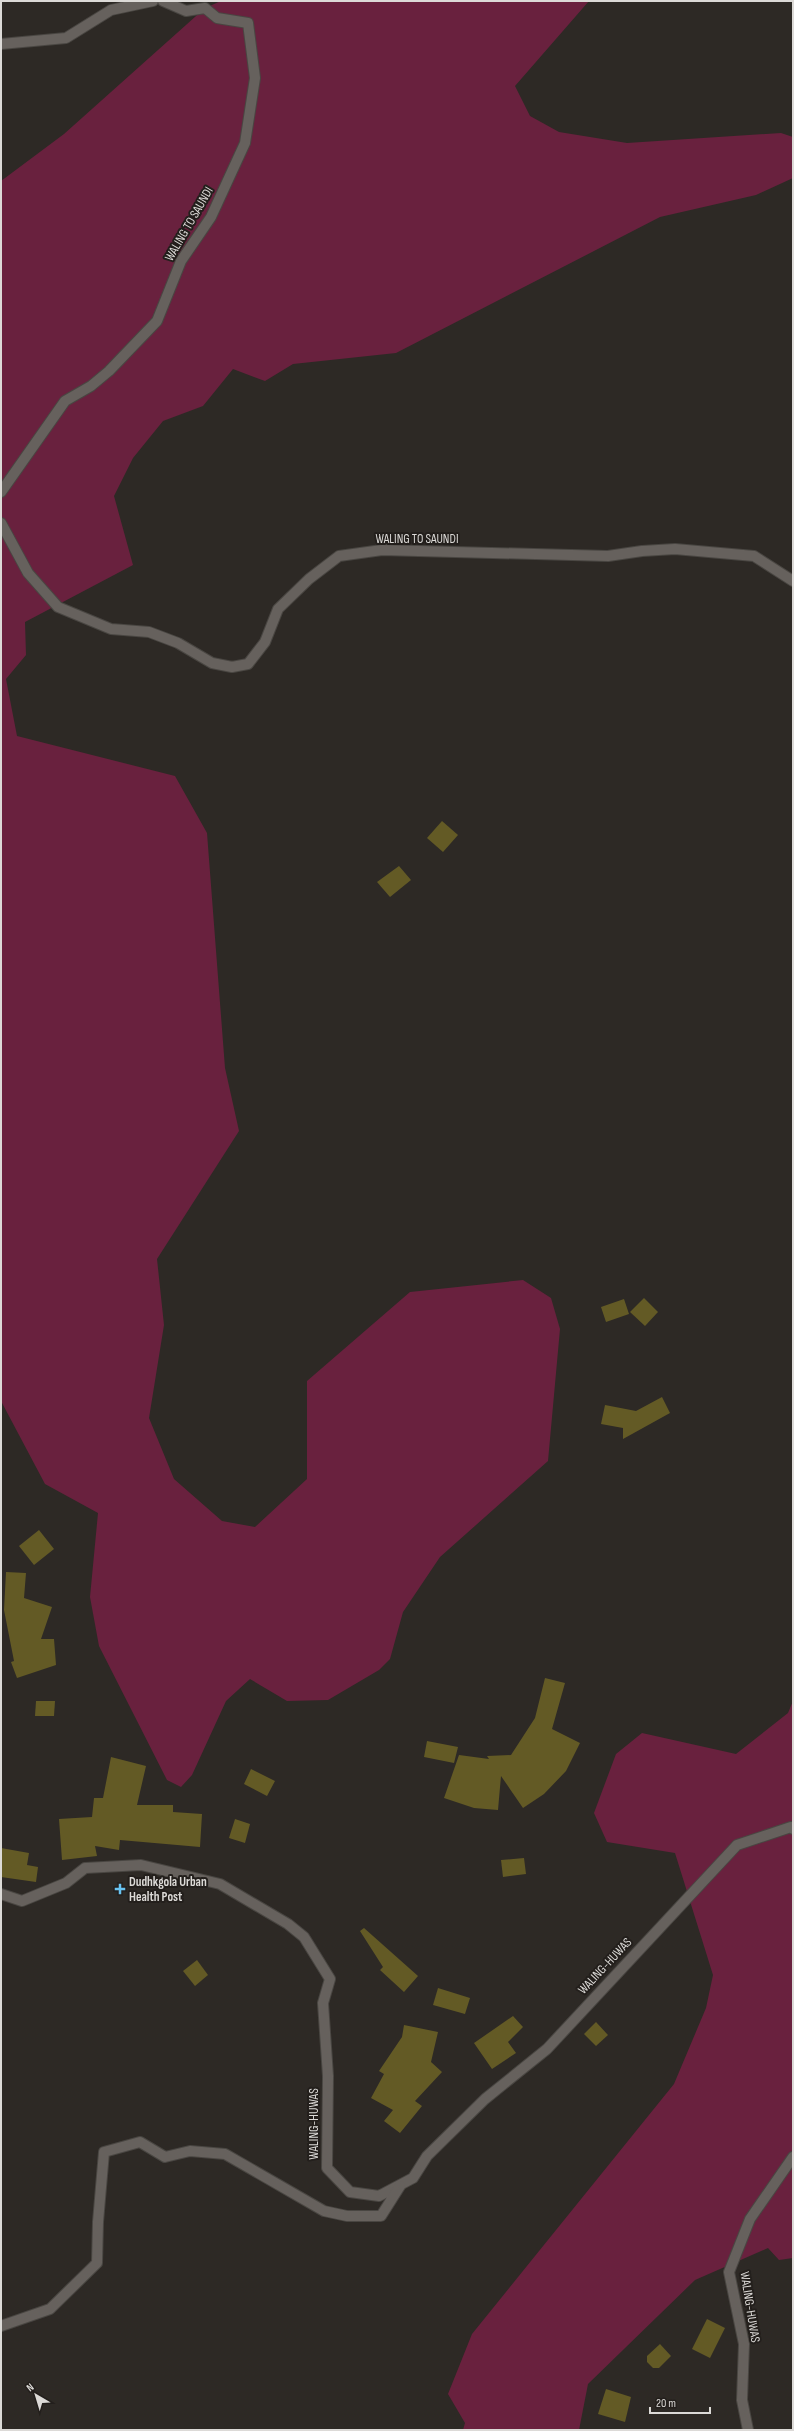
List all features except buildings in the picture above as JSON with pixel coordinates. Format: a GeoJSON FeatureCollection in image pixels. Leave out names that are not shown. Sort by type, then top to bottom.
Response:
{"type":"FeatureCollection","features":[{"type":"Feature","properties":{"kind":"street"},"geometry":{"type":"LineString","coordinates":[[1,44],[66,38],[112,10],[153,1]]}},
{"type":"Feature","properties":{"kind":"street","name":"WALING TO SAUNDI"},"geometry":{"type":"LineString","coordinates":[[1,492],[65,401],[91,386],[109,371],[158,321],[181,261],[211,217],[245,143],[255,78],[248,23],[217,18],[205,8],[186,11],[163,1]]}},
{"type":"Feature","properties":{"kind":"street","name":"WALING TO SAUNDI"},"geometry":{"type":"LineString","coordinates":[[1,523],[28,573],[58,607],[111,629],[149,632],[178,643],[212,663],[232,667],[248,664],[265,642],[278,609],[308,579],[339,556],[382,550],[608,556],[642,551],[675,549],[754,556],[793,581]]}},
{"type":"Feature","properties":{"kind":"street","name":"WALING-HUWAS"},"geometry":{"type":"LineString","coordinates":[[1,1894],[22,1901],[66,1884],[84,1868],[141,1865],[220,1884],[288,1924],[304,1937],[330,1978],[323,2003],[328,2076],[327,2168],[350,2192],[379,2196],[414,2178],[427,2156],[485,2099],[547,2048],[737,1845],[791,1827],[793,1829]]}},
{"type":"Feature","properties":{"kind":"street"},"geometry":{"type":"LineString","coordinates":[[1,2326],[50,2309],[97,2264],[98,2222],[104,2152],[140,2142],[165,2157],[190,2151],[225,2154],[324,2211],[347,2216],[381,2216],[401,2185]]}},
{"type":"Feature","properties":{"kind":"street","name":"WALING-HUWAS"},"geometry":{"type":"LineString","coordinates":[[748,2430],[742,2400],[744,2344],[729,2272],[750,2219],[793,2156]]}},
{"type":"Feature","properties":{"kind":"shaded area"},"geometry":{"type":"Polygon","coordinates":[[[221,1],[589,1],[515,86],[530,116],[559,132],[627,143],[781,133],[793,137],[793,178],[756,195],[660,217],[396,353],[293,364],[265,381],[233,369],[203,406],[163,421],[133,458],[114,496],[133,565],[25,622],[26,655],[6,679],[17,736],[175,776],[207,833],[225,1068],[239,1131],[157,1259],[164,1325],[149,1418],[174,1479],[222,1521],[255,1527],[307,1479],[307,1381],[410,1292],[523,1280],[551,1298],[560,1329],[548,1461],[440,1557],[403,1612],[390,1659],[379,1670],[328,1700],[287,1701],[250,1679],[226,1701],[192,1775],[181,1787],[167,1780],[99,1646],[90,1597],[98,1513],[45,1484],[1,1401],[1,181],[64,134],[205,8],[221,1]]]}},
{"type":"Feature","properties":{"kind":"shaded area"},"geometry":{"type":"Polygon","coordinates":[[[793,1701],[793,2258],[779,2260],[768,2248],[695,2280],[588,2384],[579,2430],[463,2430],[465,2423],[448,2394],[472,2334],[674,2084],[706,2008],[713,1975],[675,1853],[607,1842],[594,1813],[616,1754],[642,1733],[736,1754],[788,1713],[793,1701]]]}},
{"type":"Feature","properties":{"kind":"place","name":"Dudhkgola Urban Health Post"},"geometry":{"type":"Point","coordinates":[120,1889]}}]}
